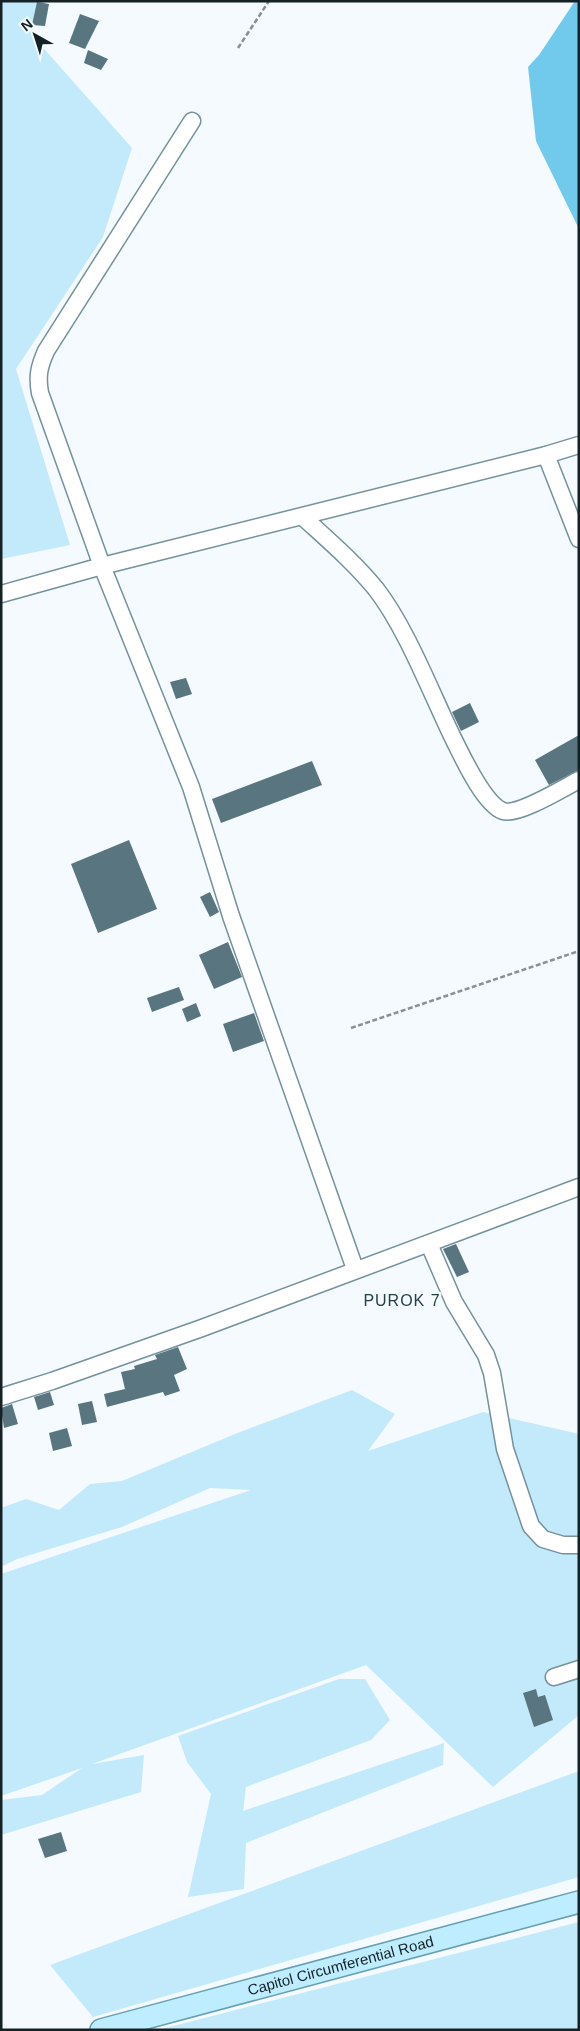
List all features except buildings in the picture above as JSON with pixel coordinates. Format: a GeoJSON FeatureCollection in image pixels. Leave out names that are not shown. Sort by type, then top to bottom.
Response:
{"type":"FeatureCollection","features":[{"type":"Feature","properties":{"kind":"main road","name":"Capitol Circumferential Road"},"geometry":{"type":"LineString","coordinates":[[101,2030],[579,1902]]}},
{"type":"Feature","properties":{"kind":"street"},"geometry":{"type":"LineString","coordinates":[[192,121],[46,351],[39,367],[37,379],[40,393],[102,566],[191,787],[231,916],[355,1269]]}},
{"type":"Feature","properties":{"kind":"street"},"geometry":{"type":"LineString","coordinates":[[1,594],[102,566],[303,517],[579,445]]}},
{"type":"Feature","properties":{"kind":"street"},"geometry":{"type":"LineString","coordinates":[[546,455],[579,539]]}},
{"type":"Feature","properties":{"kind":"street"},"geometry":{"type":"LineString","coordinates":[[303,517],[337,547],[376,590],[398,623],[472,774],[495,806],[504,812],[516,811],[579,780]]}},
{"type":"Feature","properties":{"kind":"street"},"geometry":{"type":"LineString","coordinates":[[1,1397],[202,1328],[355,1269],[430,1244],[579,1187]]}},
{"type":"Feature","properties":{"kind":"street"},"geometry":{"type":"LineString","coordinates":[[430,1244],[454,1302],[486,1355],[492,1373],[504,1449],[531,1526],[543,1539],[563,1546],[579,1545]]}},
{"type":"Feature","properties":{"kind":"street"},"geometry":{"type":"LineString","coordinates":[[554,1677],[579,1669]]}},
{"type":"Feature","properties":{"kind":"path"},"geometry":{"type":"LineString","coordinates":[[238,48],[269,1]]}},
{"type":"Feature","properties":{"kind":"path"},"geometry":{"type":"LineString","coordinates":[[351,1028],[579,951]]}},
{"type":"Feature","properties":{"kind":"shaded area"},"geometry":{"type":"Polygon","coordinates":[[[1,1],[46,1],[31,34],[132,148],[103,237],[16,369],[70,545],[1,559],[1,1]]]}},
{"type":"Feature","properties":{"kind":"shaded area"},"geometry":{"type":"Polygon","coordinates":[[[352,1390],[395,1414],[368,1451],[483,1412],[579,1434],[579,1715],[493,1787],[366,1665],[92,1764],[144,1755],[141,1792],[1,1835],[1,1800],[42,1795],[82,1768],[1,1796],[1,1574],[251,1490],[210,1488],[122,1527],[17,1559],[1,1567],[1,1508],[26,1499],[59,1510],[90,1484],[122,1481],[235,1434],[352,1390]]]}},
{"type":"Feature","properties":{"kind":"shaded area"},"geometry":{"type":"Polygon","coordinates":[[[339,1679],[365,1679],[390,1720],[371,1740],[246,1787],[243,1811],[444,1743],[443,1765],[246,1843],[244,1889],[188,1897],[211,1794],[187,1762],[178,1736],[339,1679]]]}},
{"type":"Feature","properties":{"kind":"shaded area"},"geometry":{"type":"Polygon","coordinates":[[[579,1771],[579,1877],[93,2017],[50,1965],[579,1771]]]}},
{"type":"Feature","properties":{"kind":"shaded area"},"geometry":{"type":"Polygon","coordinates":[[[579,1922],[579,2030],[158,2030],[579,1922]]]}},
{"type":"Feature","properties":{"kind":"water"},"geometry":{"type":"Polygon","coordinates":[[[575,1],[579,1],[579,229],[536,141],[528,67],[539,55],[575,1]]]}},
{"type":"Feature","properties":{"kind":"district","name":"PUROK 7"},"geometry":{"type":"Point","coordinates":[402,1300]}}]}
